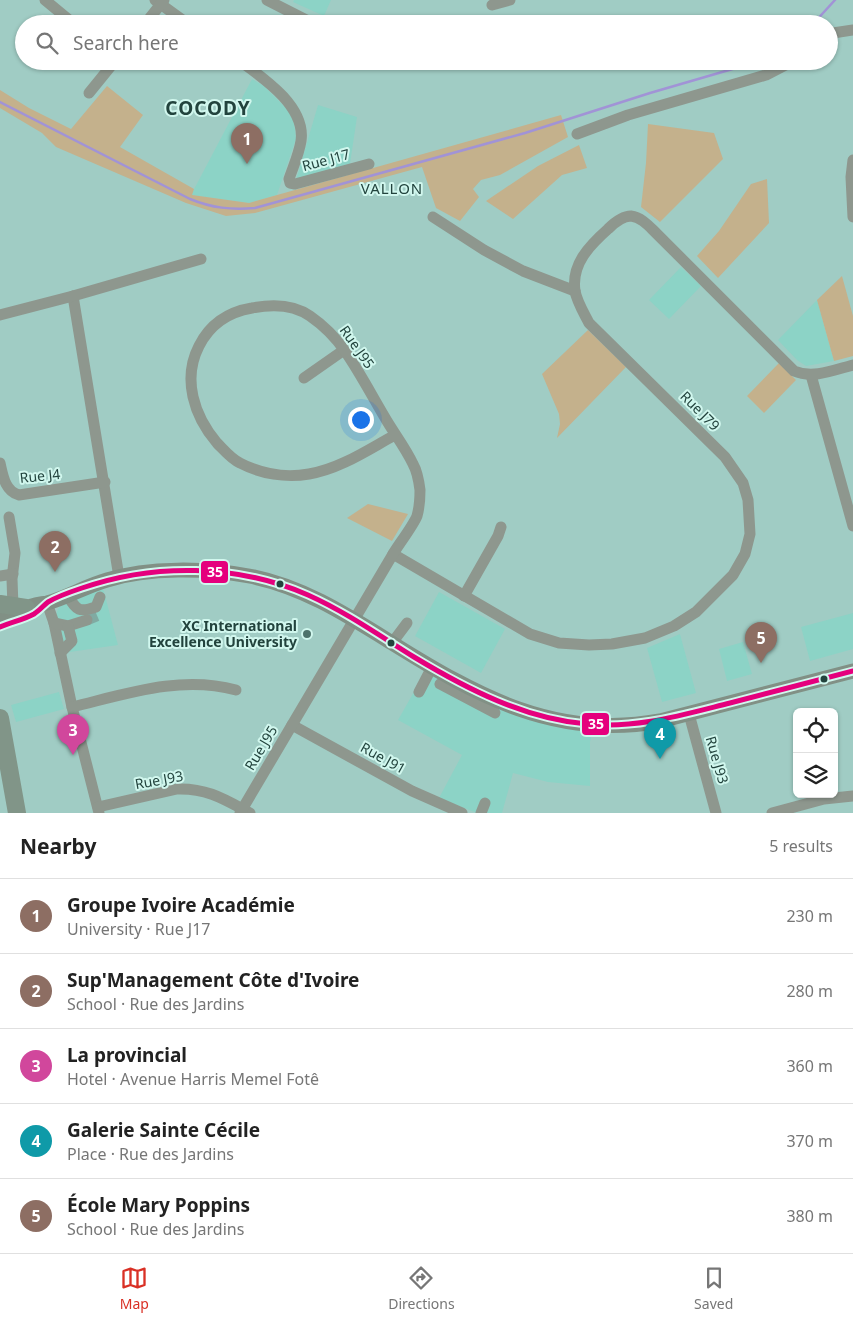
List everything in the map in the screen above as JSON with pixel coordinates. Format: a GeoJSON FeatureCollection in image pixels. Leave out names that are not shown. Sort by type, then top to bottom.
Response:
{"type":"FeatureCollection","features":[{"type":"Feature","properties":{"kind":"highway"},"geometry":{"type":"LineString","coordinates":[[0,718],[17,813]]}},
{"type":"Feature","properties":{"kind":"highway"},"geometry":{"type":"LineString","coordinates":[[0,780],[10,813]]}},
{"type":"Feature","properties":{"kind":"main road"},"geometry":{"type":"LineString","coordinates":[[10,609],[47,603],[67,595],[98,590],[119,577],[148,573],[223,572],[250,576],[297,590],[324,602],[392,644],[465,686],[499,703],[559,721],[593,725],[633,725],[688,714],[853,671]]}},
{"type":"Feature","properties":{"kind":"main road"},"geometry":{"type":"LineString","coordinates":[[0,627],[36,612],[47,603]]}},
{"type":"Feature","properties":{"kind":"street"},"geometry":{"type":"LineString","coordinates":[[45,0],[63,15]]}},
{"type":"Feature","properties":{"kind":"street"},"geometry":{"type":"LineString","coordinates":[[267,0],[296,15]]}},
{"type":"Feature","properties":{"kind":"street"},"geometry":{"type":"LineString","coordinates":[[492,5],[510,0]]}},
{"type":"Feature","properties":{"kind":"street"},"geometry":{"type":"LineString","coordinates":[[151,15],[160,1],[177,15]]}},
{"type":"Feature","properties":{"kind":"street"},"geometry":{"type":"LineString","coordinates":[[838,32],[853,30]]}},
{"type":"Feature","properties":{"kind":"street"},"geometry":{"type":"LineString","coordinates":[[89,93],[108,70]]}},
{"type":"Feature","properties":{"kind":"street","name":"Rue J17"},"geometry":{"type":"LineString","coordinates":[[253,70],[268,81],[296,114],[301,130],[301,141],[289,179],[290,183],[294,184],[369,164]]}},
{"type":"Feature","properties":{"kind":"street"},"geometry":{"type":"LineString","coordinates":[[577,134],[628,115],[766,75],[776,70]]}},
{"type":"Feature","properties":{"kind":"street"},"geometry":{"type":"LineString","coordinates":[[853,160],[850,177],[853,217]]}},
{"type":"Feature","properties":{"kind":"street","name":"Rue J79"},"geometry":{"type":"LineString","coordinates":[[393,554],[530,634],[559,643],[589,645],[612,644],[645,638],[674,626],[696,612],[733,575],[745,554],[750,534],[748,500],[743,483],[725,457],[589,323],[575,291],[580,259],[590,244],[623,218],[631,216],[639,218],[794,371],[802,375],[811,376]]}},
{"type":"Feature","properties":{"kind":"street"},"geometry":{"type":"LineString","coordinates":[[433,217],[484,250],[523,271],[575,291]]}},
{"type":"Feature","properties":{"kind":"street"},"geometry":{"type":"LineString","coordinates":[[0,315],[201,259]]}},
{"type":"Feature","properties":{"kind":"street"},"geometry":{"type":"LineString","coordinates":[[73,296],[105,482],[119,577]]}},
{"type":"Feature","properties":{"kind":"street","name":"Rue J95"},"geometry":{"type":"LineString","coordinates":[[244,812],[292,725],[417,516],[420,490],[414,466],[344,350],[324,327],[309,315],[295,308],[280,306],[249,308],[228,315],[214,324],[196,352],[191,370],[190,384],[200,419],[223,449],[238,462],[252,469],[269,474],[288,476],[310,474],[324,470],[395,435]]}},
{"type":"Feature","properties":{"kind":"street"},"geometry":{"type":"LineString","coordinates":[[304,378],[344,350]]}},
{"type":"Feature","properties":{"kind":"street"},"geometry":{"type":"LineString","coordinates":[[853,365],[811,376],[853,526]]}},
{"type":"Feature","properties":{"kind":"street","name":"Rue J4"},"geometry":{"type":"LineString","coordinates":[[0,463],[6,486],[13,494],[19,495],[105,482]]}},
{"type":"Feature","properties":{"kind":"street"},"geometry":{"type":"LineString","coordinates":[[9,517],[15,554],[10,609]]}},
{"type":"Feature","properties":{"kind":"street"},"geometry":{"type":"LineString","coordinates":[[464,596],[498,536],[501,526]]}},
{"type":"Feature","properties":{"kind":"street"},"geometry":{"type":"LineString","coordinates":[[0,576],[12,574]]}},
{"type":"Feature","properties":{"kind":"street"},"geometry":{"type":"LineString","coordinates":[[76,608],[84,611],[96,607],[98,590]]}},
{"type":"Feature","properties":{"kind":"street"},"geometry":{"type":"LineString","coordinates":[[98,590],[102,606],[100,614]]}},
{"type":"Feature","properties":{"kind":"street"},"geometry":{"type":"LineString","coordinates":[[54,623],[68,626],[84,620],[67,595]]}},
{"type":"Feature","properties":{"kind":"street"},"geometry":{"type":"LineString","coordinates":[[47,603],[54,623],[72,707],[99,810]]}},
{"type":"Feature","properties":{"kind":"street"},"geometry":{"type":"LineString","coordinates":[[392,644],[407,623]]}},
{"type":"Feature","properties":{"kind":"street"},"geometry":{"type":"LineString","coordinates":[[60,653],[72,641],[68,626]]}},
{"type":"Feature","properties":{"kind":"street"},"geometry":{"type":"LineString","coordinates":[[419,692],[432,667]]}},
{"type":"Feature","properties":{"kind":"street"},"geometry":{"type":"LineString","coordinates":[[72,707],[154,687],[175,684],[218,685],[236,690]]}},
{"type":"Feature","properties":{"kind":"street"},"geometry":{"type":"LineString","coordinates":[[440,684],[495,714]]}},
{"type":"Feature","properties":{"kind":"street","name":"Rue J93"},"geometry":{"type":"LineString","coordinates":[[688,714],[716,813]]}},
{"type":"Feature","properties":{"kind":"street","name":"Rue J91"},"geometry":{"type":"LineString","coordinates":[[292,725],[412,791],[462,813]]}},
{"type":"Feature","properties":{"kind":"street","name":"Rue J93"},"geometry":{"type":"LineString","coordinates":[[99,810],[177,789],[189,789],[214,794],[244,812]]}},
{"type":"Feature","properties":{"kind":"street"},"geometry":{"type":"LineString","coordinates":[[772,813],[824,799],[853,796]]}},
{"type":"Feature","properties":{"kind":"shaded area"},"geometry":{"type":"Polygon","coordinates":[[[294,0],[331,0],[324,15],[293,2],[294,0]]]}},
{"type":"Feature","properties":{"kind":"shaded area"},"geometry":{"type":"Polygon","coordinates":[[[252,79],[264,86],[292,115],[296,139],[277,195],[249,203],[191,195],[252,79]]]}},
{"type":"Feature","properties":{"kind":"shaded area"},"geometry":{"type":"Polygon","coordinates":[[[107,86],[143,115],[120,147],[194,189],[192,195],[249,203],[561,115],[568,137],[500,175],[481,180],[473,189],[479,197],[460,221],[436,208],[422,167],[255,213],[226,216],[186,203],[56,147],[42,133],[0,108],[0,90],[29,108],[71,129],[107,86]]]}},
{"type":"Feature","properties":{"kind":"shaded area"},"geometry":{"type":"Polygon","coordinates":[[[318,105],[357,117],[350,164],[296,180],[318,105]]]}},
{"type":"Feature","properties":{"kind":"shaded area"},"geometry":{"type":"Polygon","coordinates":[[[648,124],[714,133],[723,159],[660,222],[641,207],[648,124]]]}},
{"type":"Feature","properties":{"kind":"shaded area"},"geometry":{"type":"Polygon","coordinates":[[[579,145],[587,168],[562,175],[513,219],[486,201],[538,166],[579,145]]]}},
{"type":"Feature","properties":{"kind":"shaded area"},"geometry":{"type":"Polygon","coordinates":[[[767,179],[769,223],[718,278],[697,256],[719,231],[751,184],[767,179]]]}},
{"type":"Feature","properties":{"kind":"shaded area"},"geometry":{"type":"Polygon","coordinates":[[[681,267],[701,286],[669,319],[649,300],[681,267]]]}},
{"type":"Feature","properties":{"kind":"shaded area"},"geometry":{"type":"Polygon","coordinates":[[[842,276],[853,316],[853,356],[834,361],[817,300],[842,276]]]}},
{"type":"Feature","properties":{"kind":"shaded area"},"geometry":{"type":"Polygon","coordinates":[[[817,300],[834,361],[806,366],[797,360],[778,340],[817,300]]]}},
{"type":"Feature","properties":{"kind":"shaded area"},"geometry":{"type":"Polygon","coordinates":[[[588,330],[626,367],[557,438],[560,424],[559,414],[542,374],[588,330]]]}},
{"type":"Feature","properties":{"kind":"shaded area"},"geometry":{"type":"Polygon","coordinates":[[[779,363],[796,380],[764,413],[747,396],[779,363]]]}},
{"type":"Feature","properties":{"kind":"shaded area"},"geometry":{"type":"Polygon","coordinates":[[[368,504],[408,514],[392,541],[347,518],[368,504]]]}},
{"type":"Feature","properties":{"kind":"shaded area"},"geometry":{"type":"Polygon","coordinates":[[[103,588],[118,645],[63,653],[56,614],[59,607],[103,588]]]}},
{"type":"Feature","properties":{"kind":"shaded area"},"geometry":{"type":"Polygon","coordinates":[[[439,592],[505,629],[481,673],[415,636],[439,592]]]}},
{"type":"Feature","properties":{"kind":"shaded area"},"geometry":{"type":"Polygon","coordinates":[[[853,613],[853,649],[810,661],[801,627],[853,613]]]}},
{"type":"Feature","properties":{"kind":"shaded area"},"geometry":{"type":"Polygon","coordinates":[[[680,634],[696,693],[662,702],[647,648],[680,634]]]}},
{"type":"Feature","properties":{"kind":"shaded area"},"geometry":{"type":"Polygon","coordinates":[[[743,642],[752,674],[727,681],[719,649],[743,642]]]}},
{"type":"Feature","properties":{"kind":"shaded area"},"geometry":{"type":"Polygon","coordinates":[[[427,669],[593,730],[590,742],[590,786],[548,782],[513,773],[502,813],[477,813],[439,798],[462,755],[398,720],[427,669]]]}},
{"type":"Feature","properties":{"kind":"shaded area"},"geometry":{"type":"Polygon","coordinates":[[[59,692],[64,709],[16,722],[11,705],[59,692]]]}},
{"type":"Feature","properties":{"kind":"waterway"},"geometry":{"type":"LineString","coordinates":[[821,15],[835,0]]}},
{"type":"Feature","properties":{"kind":"waterway"},"geometry":{"type":"LineString","coordinates":[[0,102],[190,199],[214,206],[246,209],[525,133],[729,70]]}},
{"type":"Feature","properties":{"kind":"tunnel"},"geometry":{"type":"LineString","coordinates":[[87,620],[101,614]]}},
{"type":"Feature","properties":{"kind":"transit line","name":"35"},"geometry":{"type":"LineString","coordinates":[[0,627],[26,618],[48,602],[82,588],[138,574],[196,570],[253,577],[308,595],[349,617],[434,669],[476,691],[519,709],[564,721],[623,725],[659,720],[853,671]]}},
{"type":"Feature","properties":{"kind":"place","name":"Groupe Ivoire Académie"},"geometry":{"type":"Point","coordinates":[247,164]}},
{"type":"Feature","properties":{"kind":"place","name":"Sup'Management Côte d'Ivoire"},"geometry":{"type":"Point","coordinates":[55,572]}},
{"type":"Feature","properties":{"kind":"place","name":"XC International Excellence University"},"geometry":{"type":"Point","coordinates":[307,634]}},
{"type":"Feature","properties":{"kind":"place","name":"École Mary Poppins"},"geometry":{"type":"Point","coordinates":[761,663]}},
{"type":"Feature","properties":{"kind":"place","name":"La provincial"},"geometry":{"type":"Point","coordinates":[73,755]}},
{"type":"Feature","properties":{"kind":"place","name":"Galerie Sainte Cécile"},"geometry":{"type":"Point","coordinates":[660,759]}},
{"type":"Feature","properties":{"kind":"district","name":"COCODY"},"geometry":{"type":"Point","coordinates":[208,108]}},
{"type":"Feature","properties":{"kind":"district","name":"VALLON"},"geometry":{"type":"Point","coordinates":[392,189]}}]}
